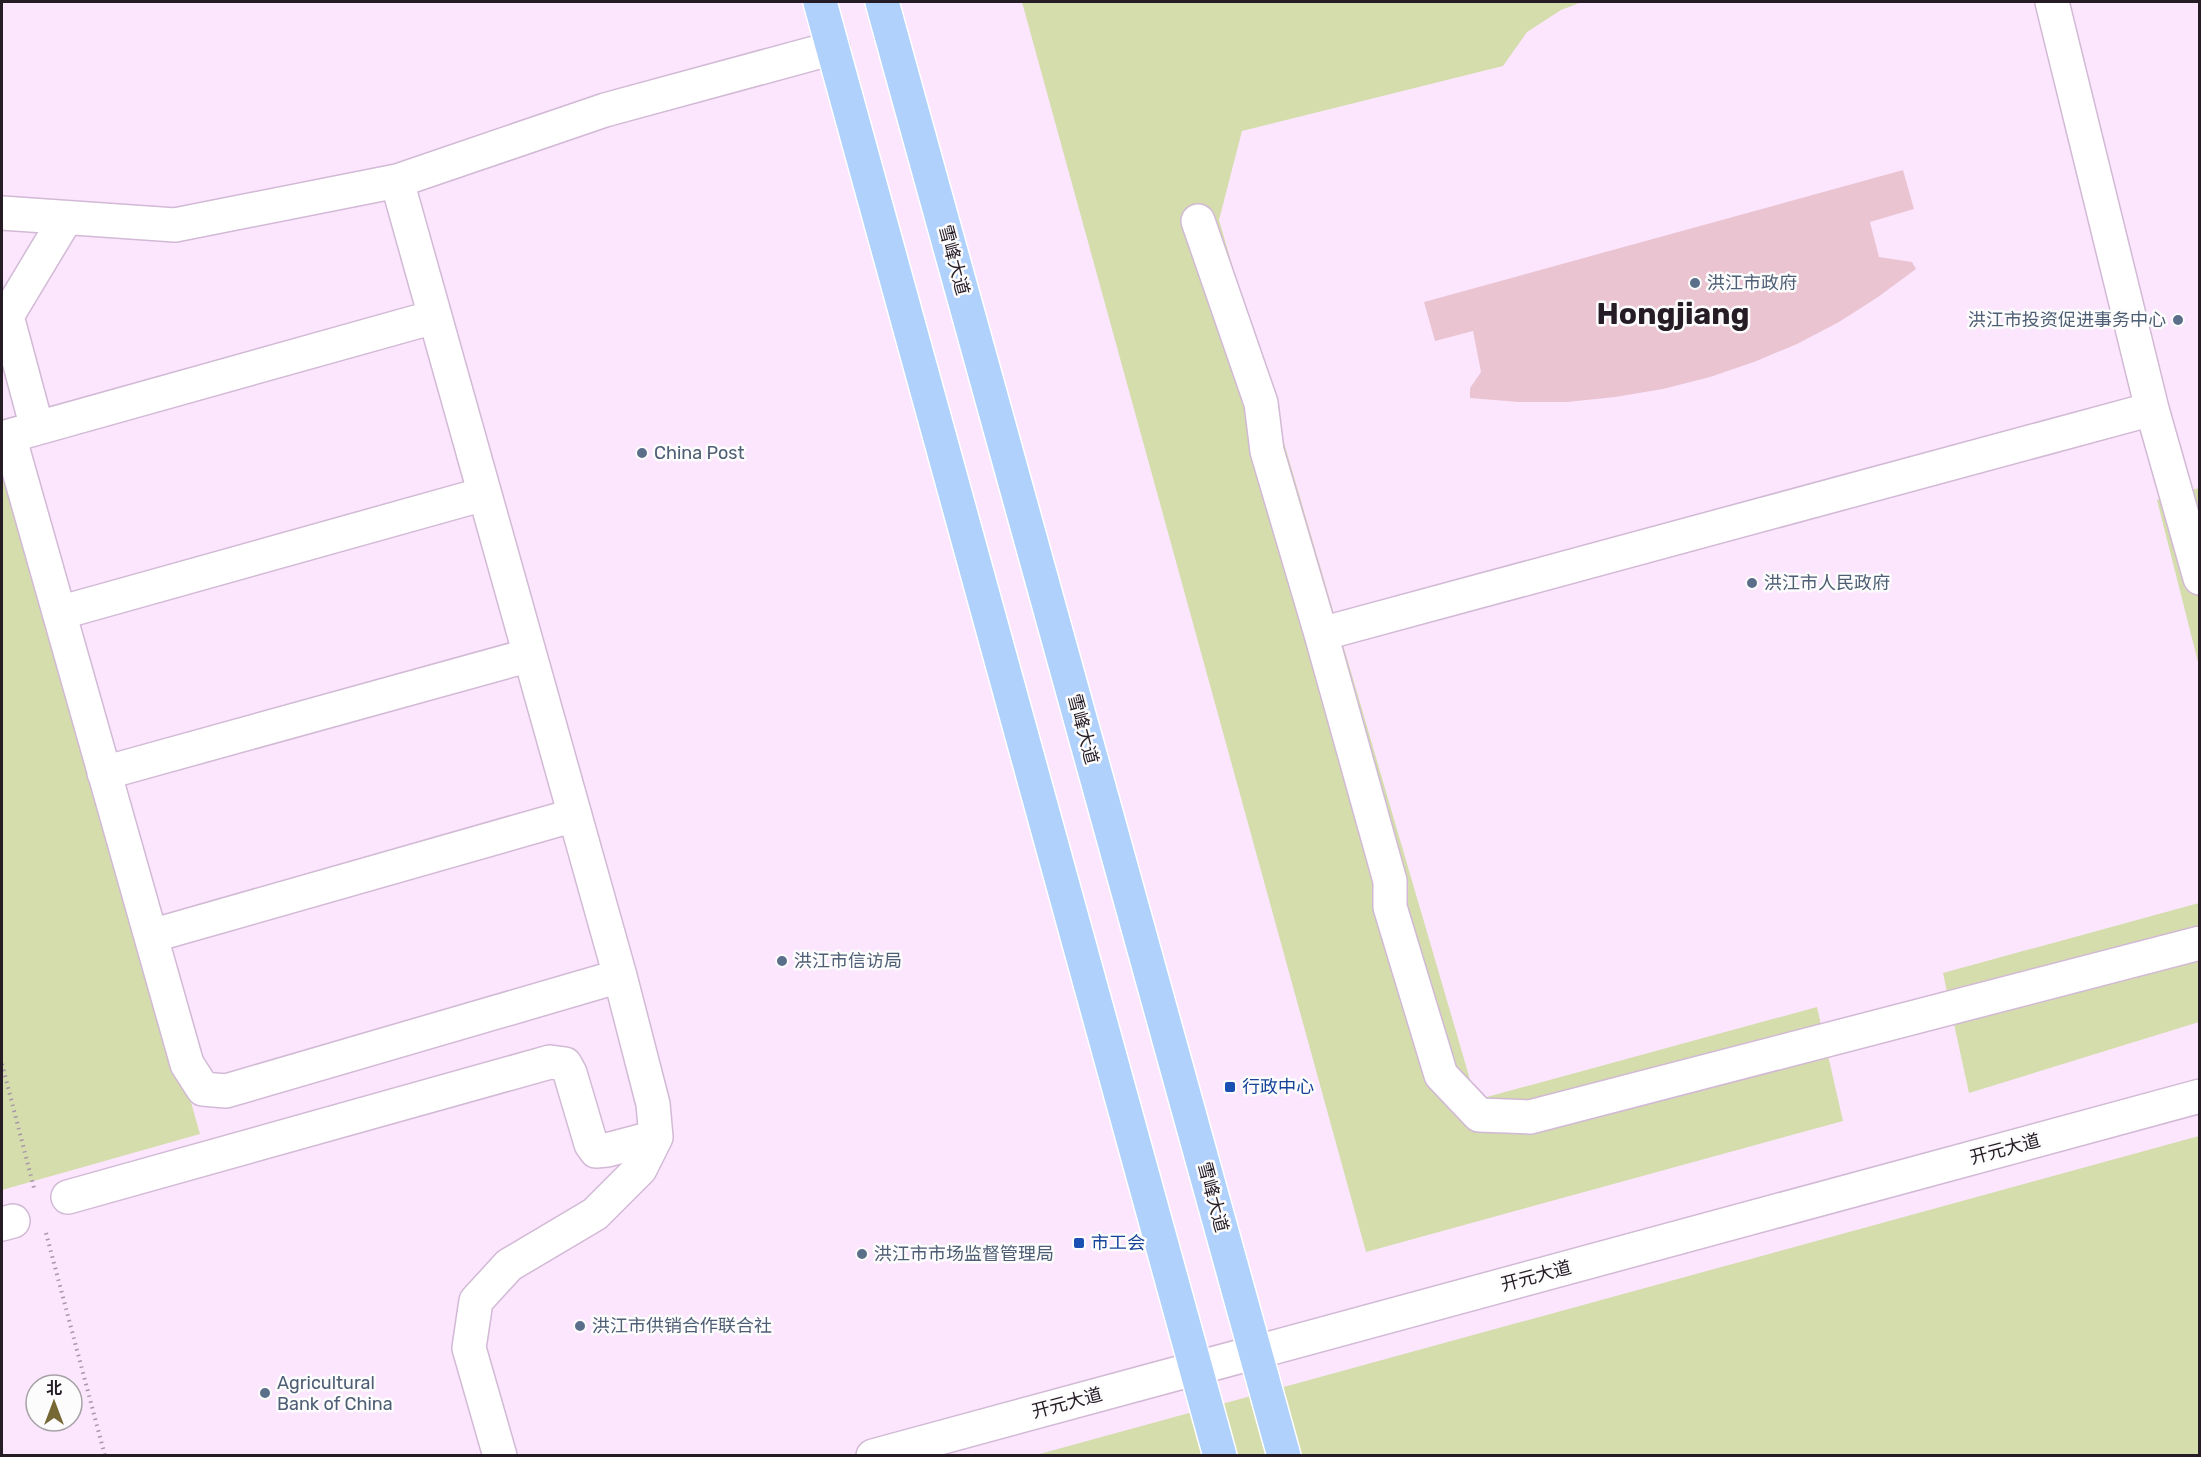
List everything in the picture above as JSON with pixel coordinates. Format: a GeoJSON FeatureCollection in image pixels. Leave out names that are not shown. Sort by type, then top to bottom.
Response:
{"type":"FeatureCollection","features":[{"type":"Feature","properties":{"kind":"main road"},"geometry":{"type":"LineString","coordinates":[[820,2],[1220,1455]]}},
{"type":"Feature","properties":{"kind":"main road","name":"雪峰大道"},"geometry":{"type":"LineString","coordinates":[[882,2],[1284,1455]]}},
{"type":"Feature","properties":{"kind":"street"},"geometry":{"type":"LineString","coordinates":[[2052,2],[2151,409],[2199,578]]}},
{"type":"Feature","properties":{"kind":"street"},"geometry":{"type":"LineString","coordinates":[[2,213],[175,225],[397,181],[606,110],[833,48]]}},
{"type":"Feature","properties":{"kind":"street"},"geometry":{"type":"LineString","coordinates":[[397,181],[620,976],[653,1104],[656,1137],[640,1169],[595,1214],[509,1265],[476,1301],[469,1348],[500,1455]]}},
{"type":"Feature","properties":{"kind":"street"},"geometry":{"type":"LineString","coordinates":[[66,218],[4,317],[16,434],[59,613],[104,773],[187,1064],[202,1089],[226,1091],[620,976]]}},
{"type":"Feature","properties":{"kind":"street"},"geometry":{"type":"LineString","coordinates":[[1198,221],[1261,403],[1267,451],[1390,881],[1390,907],[1441,1075],[1479,1115],[1530,1117],[2199,943]]}},
{"type":"Feature","properties":{"kind":"street"},"geometry":{"type":"LineString","coordinates":[[16,434],[434,317]]}},
{"type":"Feature","properties":{"kind":"street"},"geometry":{"type":"LineString","coordinates":[[1321,634],[2151,409]]}},
{"type":"Feature","properties":{"kind":"street"},"geometry":{"type":"LineString","coordinates":[[59,613],[484,494]]}},
{"type":"Feature","properties":{"kind":"street"},"geometry":{"type":"LineString","coordinates":[[104,773],[530,655]]}},
{"type":"Feature","properties":{"kind":"street"},"geometry":{"type":"LineString","coordinates":[[151,936],[574,815]]}},
{"type":"Feature","properties":{"kind":"street"},"geometry":{"type":"LineString","coordinates":[[68,1197],[550,1062],[566,1064],[591,1143],[596,1151],[656,1137]]}},
{"type":"Feature","properties":{"kind":"street","name":"开元大道"},"geometry":{"type":"LineString","coordinates":[[873,1455],[2199,1096]]}},
{"type":"Feature","properties":{"kind":"path"},"geometry":{"type":"LineString","coordinates":[[2,1064],[35,1191]]}},
{"type":"Feature","properties":{"kind":"path"},"geometry":{"type":"LineString","coordinates":[[20,1224],[105,1455]]}},
{"type":"Feature","properties":{"kind":"green space"},"geometry":{"type":"Polygon","coordinates":[[[1022,2],[1582,2],[1561,10],[1527,32],[1503,66],[1242,131],[1219,220],[1476,1100],[1817,1007],[1843,1121],[1366,1252],[1022,2]]]}},
{"type":"Feature","properties":{"kind":"green space"},"geometry":{"type":"Polygon","coordinates":[[[5,446],[200,1134],[2,1190],[2,447],[5,446]]]}},
{"type":"Feature","properties":{"kind":"green space"},"geometry":{"type":"Polygon","coordinates":[[[2199,488],[2199,666],[2157,500],[2199,488]]]}},
{"type":"Feature","properties":{"kind":"green space"},"geometry":{"type":"Polygon","coordinates":[[[2199,903],[2199,1022],[1969,1093],[1943,973],[2199,903]]]}},
{"type":"Feature","properties":{"kind":"green space"},"geometry":{"type":"Polygon","coordinates":[[[2199,1136],[2199,1455],[1036,1455],[2199,1136]]]}},
{"type":"Feature","properties":{"kind":"building","name":"洪江市政府"},"geometry":{"type":"Polygon","coordinates":[[[1903,170],[1914,209],[1870,222],[1879,257],[1912,262],[1916,269],[1839,322],[1797,344],[1754,362],[1710,377],[1663,389],[1567,402],[1519,402],[1470,398],[1470,388],[1481,372],[1473,331],[1435,341],[1424,302],[1903,170]]]}},
{"type":"Feature","properties":{"kind":"place","name":"洪江市政府"},"geometry":{"type":"Point","coordinates":[1695,283]}},
{"type":"Feature","properties":{"kind":"place","name":"洪江市投资促进事务中心"},"geometry":{"type":"Point","coordinates":[2178,320]}},
{"type":"Feature","properties":{"kind":"place","name":"China Post"},"geometry":{"type":"Point","coordinates":[642,453]}},
{"type":"Feature","properties":{"kind":"place","name":"洪江市人民政府"},"geometry":{"type":"Point","coordinates":[1752,583]}},
{"type":"Feature","properties":{"kind":"place","name":"洪江市信访局"},"geometry":{"type":"Point","coordinates":[782,961]}},
{"type":"Feature","properties":{"kind":"place","name":"行政中心"},"geometry":{"type":"Point","coordinates":[1230,1087]}},
{"type":"Feature","properties":{"kind":"place","name":"市工会"},"geometry":{"type":"Point","coordinates":[1079,1243]}},
{"type":"Feature","properties":{"kind":"place","name":"洪江市市场监督管理局"},"geometry":{"type":"Point","coordinates":[862,1254]}},
{"type":"Feature","properties":{"kind":"place","name":"洪江市供销合作联合社"},"geometry":{"type":"Point","coordinates":[580,1326]}},
{"type":"Feature","properties":{"kind":"place","name":"Agricultural Bank of China"},"geometry":{"type":"Point","coordinates":[265,1393]}},
{"type":"Feature","properties":{"kind":"district","name":"Hongjiang"},"geometry":{"type":"Point","coordinates":[1673,314]}}]}
